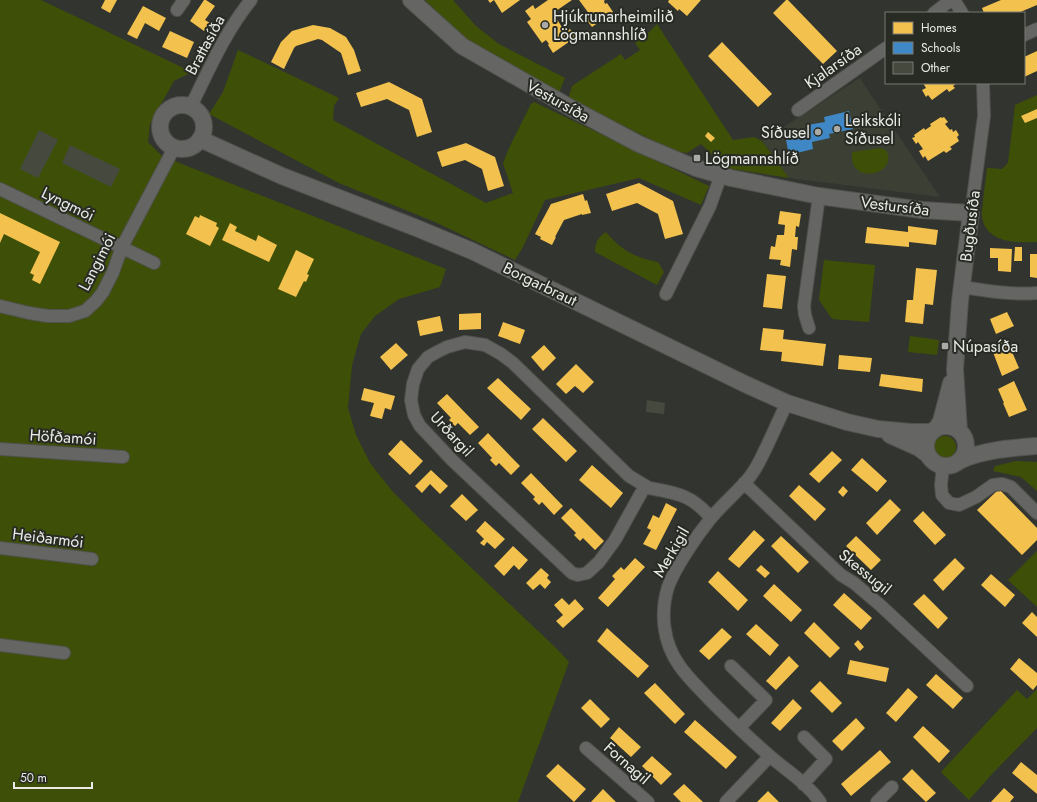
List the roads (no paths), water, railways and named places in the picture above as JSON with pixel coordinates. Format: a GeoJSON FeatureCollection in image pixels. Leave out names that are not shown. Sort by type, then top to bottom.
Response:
{"type":"FeatureCollection","features":[{"type":"Feature","properties":{"kind":"street","name":"Brattasíða"},"geometry":{"type":"LineString","coordinates":[[191,106],[239,14],[251,0]]}},
{"type":"Feature","properties":{"kind":"street","name":"Vestursíða"},"geometry":{"type":"LineString","coordinates":[[411,0],[462,46],[571,108],[639,144],[696,168],[771,187],[819,196],[922,210],[971,213]]}},
{"type":"Feature","properties":{"kind":"street"},"geometry":{"type":"LineString","coordinates":[[935,12],[953,0],[961,12]]}},
{"type":"Feature","properties":{"kind":"street"},"geometry":{"type":"LineString","coordinates":[[1025,35],[1037,29]]}},
{"type":"Feature","properties":{"kind":"street","name":"Kjalarsíða"},"geometry":{"type":"LineString","coordinates":[[798,110],[885,49]]}},
{"type":"Feature","properties":{"kind":"street","name":"Bugðusíða"},"geometry":{"type":"LineString","coordinates":[[961,434],[955,369],[962,287],[984,116],[983,84]]}},
{"type":"Feature","properties":{"kind":"street"},"geometry":{"type":"LineString","coordinates":[[184,104],[191,106],[198,111],[204,124],[200,139],[188,148],[174,148],[167,144],[160,132],[159,125],[164,112],[170,107],[184,104]]}},
{"type":"Feature","properties":{"kind":"street","name":"Borgarbraut"},"geometry":{"type":"LineString","coordinates":[[200,139],[282,176],[472,251],[787,403],[847,422],[878,429],[911,432],[935,430]]}},
{"type":"Feature","properties":{"kind":"street","name":"Langimói"},"geometry":{"type":"LineString","coordinates":[[0,306],[48,316],[69,316],[85,311],[103,292],[113,272],[122,247],[174,148]]}},
{"type":"Feature","properties":{"kind":"street"},"geometry":{"type":"LineString","coordinates":[[666,294],[710,206],[721,175]]}},
{"type":"Feature","properties":{"kind":"street","name":"Lyngmói"},"geometry":{"type":"LineString","coordinates":[[0,189],[154,263]]}},
{"type":"Feature","properties":{"kind":"street"},"geometry":{"type":"LineString","coordinates":[[809,328],[804,306],[819,196]]}},
{"type":"Feature","properties":{"kind":"street"},"geometry":{"type":"LineString","coordinates":[[962,287],[993,292],[1023,294],[1037,293]]}},
{"type":"Feature","properties":{"kind":"street","name":"Urðargil"},"geometry":{"type":"LineString","coordinates":[[645,486],[615,540],[599,562],[587,574],[578,575],[572,573],[452,460],[420,426],[414,415],[411,400],[413,384],[418,369],[428,357],[447,347],[465,342],[485,345],[491,348],[513,363],[629,476],[649,488],[686,496],[704,509],[711,518]]}},
{"type":"Feature","properties":{"kind":"street","name":"Bugðusíða"},"geometry":{"type":"LineString","coordinates":[[935,430],[941,421],[955,369]]}},
{"type":"Feature","properties":{"kind":"street","name":"Merkigil"},"geometry":{"type":"LineString","coordinates":[[787,403],[759,462],[750,477],[711,518],[679,564],[668,586],[665,597],[665,632],[668,643],[679,665],[709,699],[770,756],[810,790],[820,802]]}},
{"type":"Feature","properties":{"kind":"street"},"geometry":{"type":"LineString","coordinates":[[948,427],[954,428],[970,440],[978,442],[1031,446],[981,453],[970,456],[954,464],[943,466],[936,464],[931,460],[927,454],[926,442],[928,436],[935,430],[948,427]]}},
{"type":"Feature","properties":{"kind":"street","name":"Borgarbraut"},"geometry":{"type":"LineString","coordinates":[[878,429],[919,448],[927,454]]}},
{"type":"Feature","properties":{"kind":"street"},"geometry":{"type":"LineString","coordinates":[[959,461],[965,450],[965,443],[961,434]]}},
{"type":"Feature","properties":{"kind":"street","name":"Höfðamói"},"geometry":{"type":"LineString","coordinates":[[0,449],[123,457]]}},
{"type":"Feature","properties":{"kind":"street"},"geometry":{"type":"LineString","coordinates":[[943,466],[941,485],[942,495],[949,503],[959,505],[976,497],[993,485],[1002,484],[1011,487],[1037,512]]}},
{"type":"Feature","properties":{"kind":"street","name":"Skessugil"},"geometry":{"type":"LineString","coordinates":[[744,484],[842,575],[880,605],[967,686]]}},
{"type":"Feature","properties":{"kind":"street","name":"Heiðarmói"},"geometry":{"type":"LineString","coordinates":[[0,548],[92,559]]}},
{"type":"Feature","properties":{"kind":"street"},"geometry":{"type":"LineString","coordinates":[[0,645],[64,653]]}},
{"type":"Feature","properties":{"kind":"street"},"geometry":{"type":"LineString","coordinates":[[731,666],[766,700],[739,728]]}},
{"type":"Feature","properties":{"kind":"street"},"geometry":{"type":"LineString","coordinates":[[803,784],[826,759],[804,736]]}},
{"type":"Feature","properties":{"kind":"street","name":"Fornagil"},"geometry":{"type":"LineString","coordinates":[[586,748],[648,802]]}},
{"type":"Feature","properties":{"kind":"street"},"geometry":{"type":"LineString","coordinates":[[726,802],[770,756]]}},
{"type":"Feature","properties":{"kind":"street"},"geometry":{"type":"LineString","coordinates":[[877,802],[892,787]]}},
{"type":"Feature","properties":{"kind":"place","name":"Hjúkrunarheimilið Lögmannshlíð"},"geometry":{"type":"Point","coordinates":[545,25]}},
{"type":"Feature","properties":{"kind":"place","name":"Leikskóli Síðusel"},"geometry":{"type":"Point","coordinates":[837,129]}},
{"type":"Feature","properties":{"kind":"place","name":"Síðusel"},"geometry":{"type":"Point","coordinates":[818,132]}},
{"type":"Feature","properties":{"kind":"place","name":"Lögmannshlíð"},"geometry":{"type":"Point","coordinates":[697,158]}},
{"type":"Feature","properties":{"kind":"place","name":"Núpasíða"},"geometry":{"type":"Point","coordinates":[945,346]}}]}
